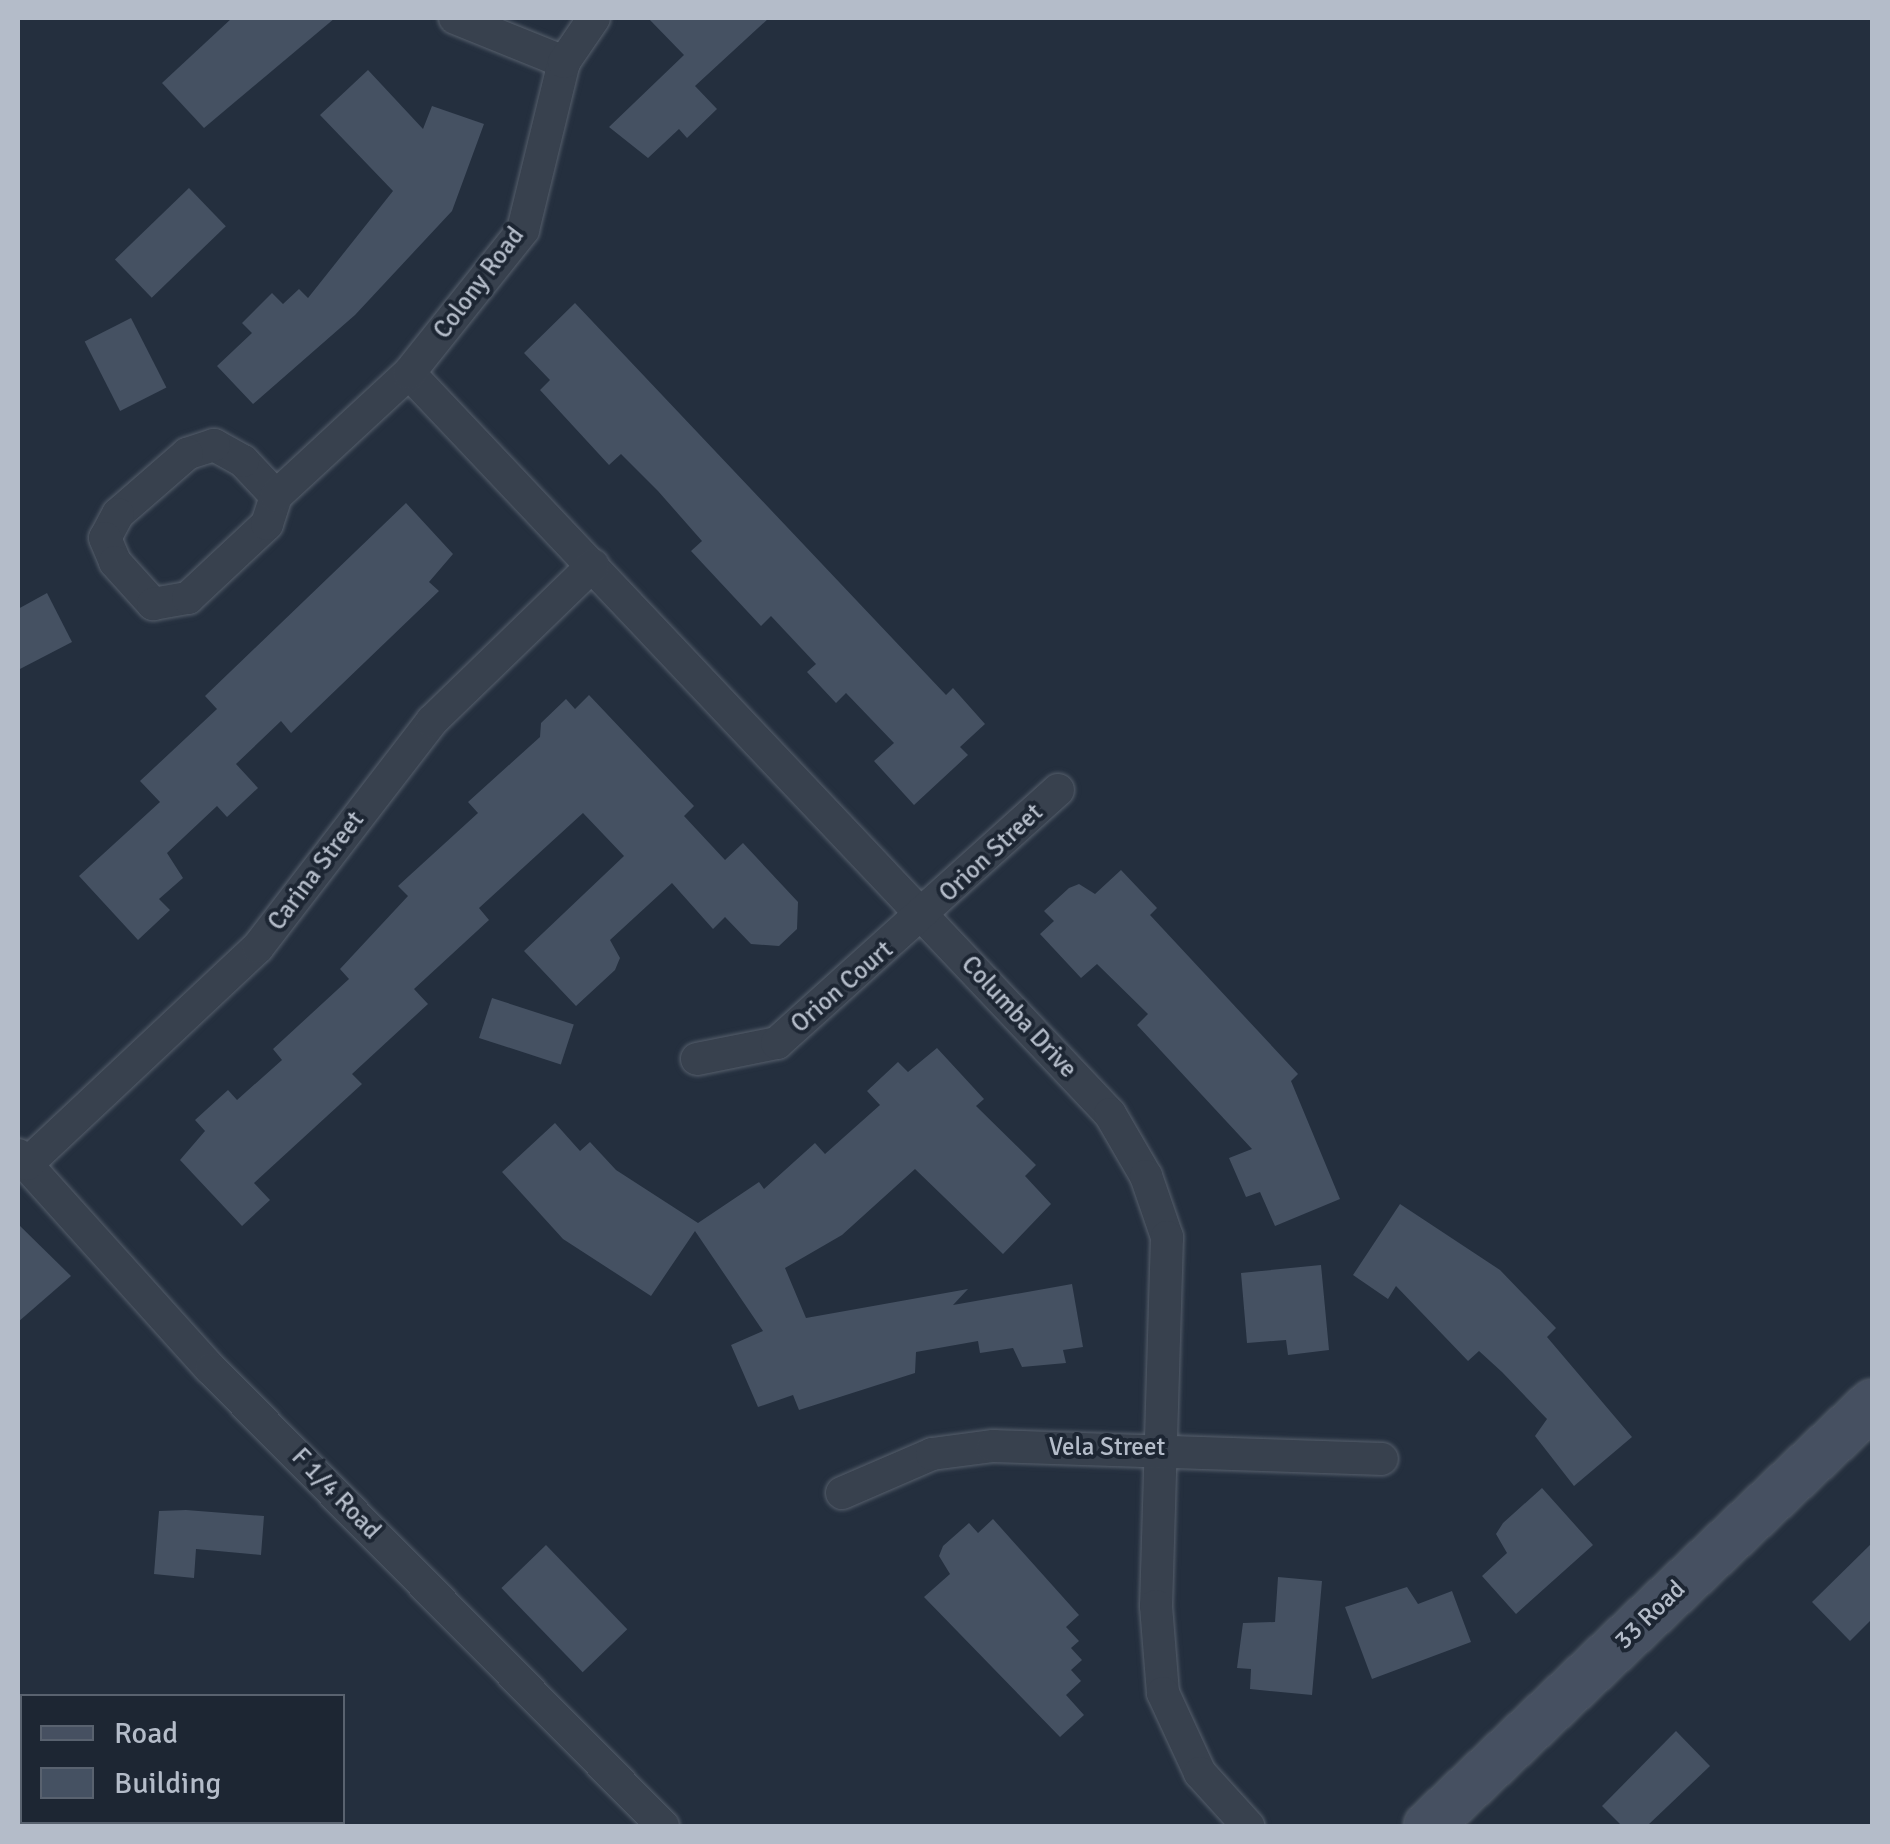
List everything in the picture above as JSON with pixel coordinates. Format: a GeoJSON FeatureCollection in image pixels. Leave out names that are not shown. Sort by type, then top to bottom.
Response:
{"type":"FeatureCollection","features":[{"type":"Feature","properties":{"kind":"street"},"geometry":{"type":"LineString","coordinates":[[455,18],[564,62]]}},
{"type":"Feature","properties":{"kind":"street","name":"Colony Road"},"geometry":{"type":"LineString","coordinates":[[276,496],[243,461],[214,445],[187,454],[118,514],[105,538],[134,588],[152,604],[169,606],[188,598],[267,524],[276,496],[410,374],[523,230],[564,62],[594,18]]}},
{"type":"Feature","properties":{"kind":"street","name":"Columba Drive"},"geometry":{"type":"LineString","coordinates":[[410,374],[1110,1114],[1146,1176],[1167,1237],[1171,1294],[1156,1606],[1164,1694],[1200,1773],[1248,1826]]}},
{"type":"Feature","properties":{"kind":"street","name":"Carina Street"},"geometry":{"type":"LineString","coordinates":[[22,1160],[258,947],[432,721],[593,565]]}},
{"type":"Feature","properties":{"kind":"street","name":"Orion Street"},"geometry":{"type":"LineString","coordinates":[[924,916],[1058,790]]}},
{"type":"Feature","properties":{"kind":"street","name":"Orion Court"},"geometry":{"type":"LineString","coordinates":[[697,1059],[777,1044],[924,916]]}},
{"type":"Feature","properties":{"kind":"street","name":"F 1/4 Road"},"geometry":{"type":"LineString","coordinates":[[22,1160],[212,1370],[662,1826]]}},
{"type":"Feature","properties":{"kind":"street","name":"33 Road"},"geometry":{"type":"LineString","coordinates":[[1428,1826],[1872,1404]]}},
{"type":"Feature","properties":{"kind":"street","name":"Vela Street"},"geometry":{"type":"LineString","coordinates":[[842,1494],[932,1454],[1162,1446],[1382,1459]]}},
{"type":"Feature","properties":{"kind":"building"},"geometry":{"type":"Polygon","coordinates":[[[232,18],[335,18],[204,128],[162,83],[232,18]]]}},
{"type":"Feature","properties":{"kind":"building"},"geometry":{"type":"Polygon","coordinates":[[[648,18],[769,18],[695,86],[717,109],[687,138],[679,129],[648,158],[609,127],[684,55],[648,18]]]}},
{"type":"Feature","properties":{"kind":"building"},"geometry":{"type":"Polygon","coordinates":[[[368,70],[423,129],[432,106],[484,124],[452,211],[355,315],[253,404],[217,366],[252,333],[242,323],[272,293],[283,304],[299,289],[308,298],[393,191],[320,115],[368,70]]]}},
{"type":"Feature","properties":{"kind":"building"},"geometry":{"type":"Polygon","coordinates":[[[189,188],[226,226],[152,298],[115,260],[189,188]]]}},
{"type":"Feature","properties":{"kind":"building"},"geometry":{"type":"Polygon","coordinates":[[[575,303],[946,695],[953,688],[985,724],[960,747],[968,755],[914,805],[874,761],[894,743],[846,693],[836,703],[807,672],[816,664],[771,616],[761,626],[691,551],[702,541],[658,491],[621,454],[609,465],[540,390],[550,380],[524,353],[575,303]]]}},
{"type":"Feature","properties":{"kind":"building"},"geometry":{"type":"Polygon","coordinates":[[[131,318],[166,387],[120,411],[85,342],[131,318]]]}},
{"type":"Feature","properties":{"kind":"building"},"geometry":{"type":"Polygon","coordinates":[[[406,503],[453,554],[429,582],[439,591],[291,733],[281,721],[236,764],[258,788],[227,817],[217,806],[167,853],[183,878],[159,899],[170,910],[138,940],[79,876],[160,802],[140,781],[217,709],[205,696],[406,503]]]}},
{"type":"Feature","properties":{"kind":"building"},"geometry":{"type":"Polygon","coordinates":[[[47,593],[72,642],[18,670],[18,609],[47,593]]]}},
{"type":"Feature","properties":{"kind":"building"},"geometry":{"type":"Polygon","coordinates":[[[589,695],[694,806],[684,816],[725,860],[743,843],[798,902],[797,929],[779,946],[751,944],[725,917],[713,929],[672,883],[610,940],[620,958],[615,970],[576,1006],[524,951],[624,856],[583,813],[479,908],[489,920],[414,989],[428,1004],[352,1074],[362,1084],[254,1183],[270,1200],[242,1226],[180,1160],[205,1131],[195,1120],[228,1090],[237,1100],[282,1060],[273,1049],[349,979],[340,969],[408,896],[398,886],[478,813],[468,802],[540,737],[541,723],[566,699],[575,709],[589,695]]]}},
{"type":"Feature","properties":{"kind":"building"},"geometry":{"type":"Polygon","coordinates":[[[1121,870],[1157,908],[1150,915],[1298,1074],[1291,1081],[1340,1199],[1275,1226],[1260,1192],[1246,1197],[1229,1158],[1252,1149],[1137,1025],[1148,1014],[1097,964],[1081,978],[1040,934],[1054,921],[1044,911],[1069,888],[1079,884],[1095,894],[1121,870]]]}},
{"type":"Feature","properties":{"kind":"building"},"geometry":{"type":"Polygon","coordinates":[[[492,998],[574,1025],[561,1065],[479,1038],[492,998]]]}},
{"type":"Feature","properties":{"kind":"building"},"geometry":{"type":"Polygon","coordinates":[[[937,1048],[984,1099],[976,1106],[1036,1165],[1025,1176],[1051,1204],[1003,1254],[915,1169],[842,1235],[785,1268],[806,1318],[968,1289],[953,1305],[1072,1284],[1083,1347],[1063,1350],[1066,1363],[1022,1367],[1013,1348],[980,1353],[978,1341],[916,1352],[915,1373],[799,1410],[793,1395],[758,1407],[731,1345],[763,1331],[695,1231],[651,1296],[563,1239],[502,1172],[555,1123],[580,1151],[590,1142],[616,1170],[698,1223],[759,1182],[764,1189],[815,1143],[825,1154],[880,1105],[867,1091],[898,1062],[908,1072],[937,1048]]]}},
{"type":"Feature","properties":{"kind":"building"},"geometry":{"type":"Polygon","coordinates":[[[1400,1204],[1500,1270],[1556,1328],[1547,1337],[1632,1437],[1574,1486],[1535,1436],[1547,1419],[1502,1372],[1479,1351],[1468,1361],[1396,1286],[1388,1299],[1353,1275],[1400,1204]]]}},
{"type":"Feature","properties":{"kind":"building"},"geometry":{"type":"Polygon","coordinates":[[[18,1224],[71,1276],[18,1322],[18,1224]]]}},
{"type":"Feature","properties":{"kind":"building"},"geometry":{"type":"Polygon","coordinates":[[[1321,1265],[1329,1350],[1288,1355],[1286,1340],[1247,1343],[1241,1273],[1321,1265]]]}},
{"type":"Feature","properties":{"kind":"building"},"geometry":{"type":"Polygon","coordinates":[[[1542,1488],[1593,1545],[1516,1614],[1482,1576],[1507,1553],[1496,1534],[1503,1523],[1542,1488]]]}},
{"type":"Feature","properties":{"kind":"building"},"geometry":{"type":"Polygon","coordinates":[[[159,1511],[264,1516],[261,1555],[196,1549],[194,1578],[154,1574],[159,1511]]]}},
{"type":"Feature","properties":{"kind":"building"},"geometry":{"type":"Polygon","coordinates":[[[993,1519],[1079,1615],[1066,1627],[1079,1641],[1071,1648],[1082,1660],[1071,1670],[1081,1681],[1066,1695],[1084,1715],[1060,1737],[924,1597],[950,1574],[939,1556],[943,1546],[969,1523],[978,1533],[993,1519]]]}},
{"type":"Feature","properties":{"kind":"building"},"geometry":{"type":"Polygon","coordinates":[[[1872,1543],[1872,1619],[1850,1641],[1812,1602],[1872,1543]]]}},
{"type":"Feature","properties":{"kind":"building"},"geometry":{"type":"Polygon","coordinates":[[[546,1545],[627,1629],[583,1672],[501,1588],[546,1545]]]}},
{"type":"Feature","properties":{"kind":"building"},"geometry":{"type":"Polygon","coordinates":[[[1278,1577],[1322,1581],[1312,1695],[1250,1689],[1251,1669],[1237,1668],[1243,1623],[1275,1622],[1278,1577]]]}},
{"type":"Feature","properties":{"kind":"building"},"geometry":{"type":"Polygon","coordinates":[[[1407,1587],[1418,1604],[1452,1591],[1471,1642],[1372,1679],[1345,1607],[1407,1587]]]}},
{"type":"Feature","properties":{"kind":"building"},"geometry":{"type":"Polygon","coordinates":[[[1676,1731],[1710,1766],[1647,1826],[1622,1826],[1602,1806],[1676,1731]]]}}]}
